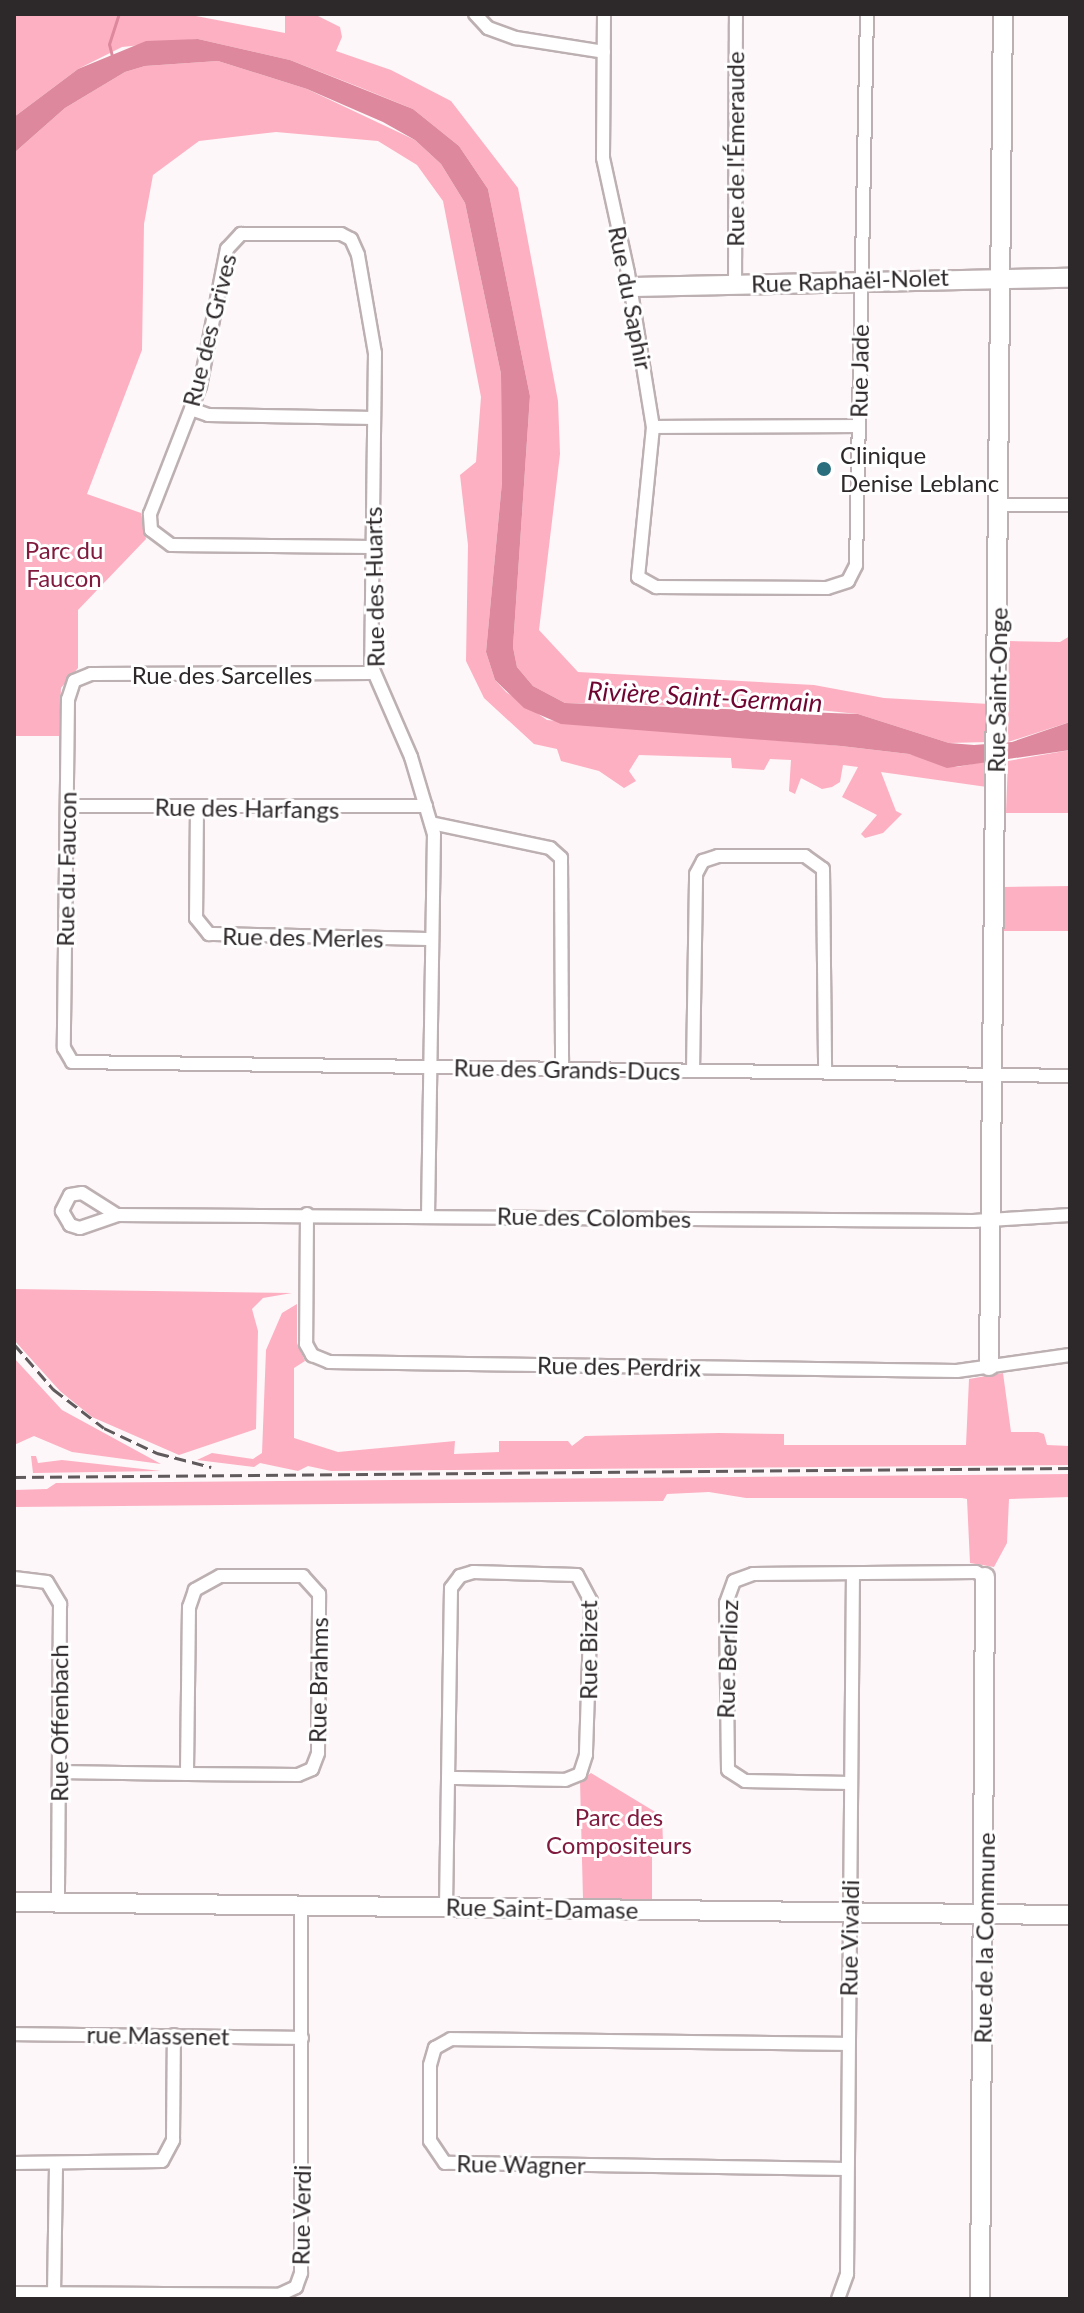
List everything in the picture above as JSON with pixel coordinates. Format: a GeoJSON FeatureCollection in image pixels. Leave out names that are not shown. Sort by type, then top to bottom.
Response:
{"type":"FeatureCollection","features":[{"type":"Feature","properties":{"kind":"street"},"geometry":{"type":"LineString","coordinates":[[475,14],[488,28],[516,38],[604,52]]}},
{"type":"Feature","properties":{"kind":"street","name":"Rue du Saphir"},"geometry":{"type":"LineString","coordinates":[[604,14],[603,158],[631,287],[653,427],[640,582]]}},
{"type":"Feature","properties":{"kind":"street","name":"Rue de l'Émeraude"},"geometry":{"type":"LineString","coordinates":[[735,284],[736,14]]}},
{"type":"Feature","properties":{"kind":"street","name":"Rue Jade"},"geometry":{"type":"LineString","coordinates":[[640,582],[656,587],[827,588],[848,581],[856,565],[867,14]]}},
{"type":"Feature","properties":{"kind":"street","name":"Rue Saint-Onge"},"geometry":{"type":"LineString","coordinates":[[989,1366],[1003,14]]}},
{"type":"Feature","properties":{"kind":"street","name":"Rue des Grives"},"geometry":{"type":"LineString","coordinates":[[351,239],[335,233],[252,232],[233,239],[191,409],[150,514],[154,535],[171,545],[372,547]]}},
{"type":"Feature","properties":{"kind":"street","name":"Rue des Huarts"},"geometry":{"type":"LineString","coordinates":[[351,239],[374,346],[373,673],[411,757],[431,823],[428,1215]]}},
{"type":"Feature","properties":{"kind":"street","name":"Rue Raphaël-Nolet"},"geometry":{"type":"LineString","coordinates":[[631,287],[1001,277],[1070,278]]}},
{"type":"Feature","properties":{"kind":"street"},"geometry":{"type":"LineString","coordinates":[[191,409],[208,415],[374,418]]}},
{"type":"Feature","properties":{"kind":"street"},"geometry":{"type":"LineString","coordinates":[[653,427],[857,426]]}},
{"type":"Feature","properties":{"kind":"street"},"geometry":{"type":"LineString","coordinates":[[999,505],[1070,505]]}},
{"type":"Feature","properties":{"kind":"street","name":"Rue des Sarcelles"},"geometry":{"type":"LineString","coordinates":[[74,681],[91,674],[373,673]]}},
{"type":"Feature","properties":{"kind":"street","name":"Rue du Faucon"},"geometry":{"type":"LineString","coordinates":[[67,1057],[68,699],[74,681]]}},
{"type":"Feature","properties":{"kind":"street","name":"Rue des Harfangs"},"geometry":{"type":"LineString","coordinates":[[67,806],[426,806]]}},
{"type":"Feature","properties":{"kind":"street","name":"Rue des Merles"},"geometry":{"type":"LineString","coordinates":[[197,807],[196,918],[209,934],[432,939]]}},
{"type":"Feature","properties":{"kind":"street"},"geometry":{"type":"LineString","coordinates":[[431,823],[550,848],[561,858],[562,1068]]}},
{"type":"Feature","properties":{"kind":"street"},"geometry":{"type":"LineString","coordinates":[[693,1071],[697,869],[710,858],[805,856],[825,872],[825,1071]]}},
{"type":"Feature","properties":{"kind":"street","name":"Rue des Grands-Ducs"},"geometry":{"type":"LineString","coordinates":[[67,1057],[82,1066],[562,1068],[1070,1076]]}},
{"type":"Feature","properties":{"kind":"street","name":"Rue des Perdrix"},"geometry":{"type":"LineString","coordinates":[[307,1214],[305,1338],[312,1355],[329,1362],[957,1371],[1070,1355]]}},
{"type":"Feature","properties":{"kind":"street","name":"Rue des Colombes"},"geometry":{"type":"LineString","coordinates":[[117,1215],[989,1220],[1070,1215]]}},
{"type":"Feature","properties":{"kind":"street","name":"Rue Bizet"},"geometry":{"type":"LineString","coordinates":[[446,1907],[448,1778],[453,1582],[473,1572],[577,1575],[591,1601],[586,1755],[580,1774],[565,1780],[448,1778]]}},
{"type":"Feature","properties":{"kind":"street","name":"Rue Berlioz"},"geometry":{"type":"LineString","coordinates":[[850,1783],[745,1781],[728,1770],[726,1603],[734,1581],[747,1575],[976,1572],[985,1577]]}},
{"type":"Feature","properties":{"kind":"street","name":"Rue Vivaldi"},"geometry":{"type":"LineString","coordinates":[[838,2299],[847,2281],[853,1574]]}},
{"type":"Feature","properties":{"kind":"street","name":"Rue Brahms"},"geometry":{"type":"LineString","coordinates":[[59,1772],[187,1774],[298,1775],[316,1762],[319,1594],[303,1576],[220,1576],[195,1590],[189,1607],[187,1774]]}},
{"type":"Feature","properties":{"kind":"street","name":"Rue de la Commune"},"geometry":{"type":"LineString","coordinates":[[980,2299],[985,1577]]}},
{"type":"Feature","properties":{"kind":"street","name":"Rue Offenbach"},"geometry":{"type":"LineString","coordinates":[[14,1578],[47,1582],[60,1604],[58,1902]]}},
{"type":"Feature","properties":{"kind":"street","name":"Rue Saint-Damase"},"geometry":{"type":"LineString","coordinates":[[14,1902],[1070,1915]]}},
{"type":"Feature","properties":{"kind":"street","name":"Rue Verdi"},"geometry":{"type":"LineString","coordinates":[[14,2293],[279,2295],[296,2287],[301,2273],[301,1906]]}},
{"type":"Feature","properties":{"kind":"street","name":"rue Massenet"},"geometry":{"type":"LineString","coordinates":[[14,2034],[302,2038]]}},
{"type":"Feature","properties":{"kind":"street"},"geometry":{"type":"LineString","coordinates":[[14,2163],[147,2165],[167,2157],[173,2140],[174,2035]]}},
{"type":"Feature","properties":{"kind":"street","name":"Rue Wagner"},"geometry":{"type":"LineString","coordinates":[[847,2169],[445,2163],[430,2141],[430,2065],[435,2048],[451,2039],[848,2044]]}},
{"type":"Feature","properties":{"kind":"street"},"geometry":{"type":"LineString","coordinates":[[54,2294],[56,2164]]}},
{"type":"Feature","properties":{"kind":"green space"},"geometry":{"type":"Polygon","coordinates":[[[14,14],[196,16],[285,33],[285,14],[314,14],[340,27],[342,37],[336,51],[391,70],[451,101],[518,188],[558,401],[560,454],[539,630],[578,672],[814,685],[884,698],[989,704],[988,742],[949,743],[858,714],[809,709],[565,703],[533,686],[517,667],[513,647],[530,396],[488,189],[459,146],[413,109],[290,60],[198,39],[122,47],[78,69],[14,117],[14,14]]]}},
{"type":"Feature","properties":{"kind":"green space","name":"Parc du Faucon"},"geometry":{"type":"Polygon","coordinates":[[[218,61],[307,89],[415,140],[441,164],[465,203],[501,374],[502,482],[486,652],[495,680],[506,692],[547,720],[841,746],[909,754],[957,767],[987,761],[987,787],[881,772],[896,811],[902,814],[883,833],[865,838],[861,834],[877,815],[842,797],[858,767],[843,765],[840,782],[822,789],[801,778],[795,794],[789,791],[791,760],[770,759],[764,770],[732,768],[731,758],[639,755],[629,771],[636,781],[624,788],[599,771],[561,761],[557,749],[534,744],[484,698],[466,661],[468,545],[460,475],[476,462],[481,397],[443,201],[417,165],[378,141],[276,132],[199,141],[153,175],[144,224],[142,350],[87,494],[141,513],[146,539],[78,610],[78,668],[61,688],[59,736],[14,736],[14,153],[65,108],[125,72],[145,66],[218,61]]]}},
{"type":"Feature","properties":{"kind":"green space"},"geometry":{"type":"Polygon","coordinates":[[[1070,636],[1070,722],[1008,742],[1009,641],[1060,642],[1070,636]]]}},
{"type":"Feature","properties":{"kind":"green space"},"geometry":{"type":"Polygon","coordinates":[[[1070,750],[1070,813],[1006,813],[1008,761],[1070,750]]]}},
{"type":"Feature","properties":{"kind":"green space"},"geometry":{"type":"Polygon","coordinates":[[[1070,886],[1070,931],[1004,931],[1004,887],[1070,886]]]}},
{"type":"Feature","properties":{"kind":"green space"},"geometry":{"type":"Polygon","coordinates":[[[14,1289],[292,1293],[263,1298],[252,1309],[258,1331],[256,1429],[179,1455],[92,1417],[60,1391],[14,1340],[14,1289]]]}},
{"type":"Feature","properties":{"kind":"green space"},"geometry":{"type":"Polygon","coordinates":[[[297,1304],[297,1343],[305,1361],[294,1368],[294,1438],[338,1452],[455,1441],[454,1454],[499,1452],[499,1441],[568,1441],[572,1446],[585,1436],[719,1433],[784,1434],[784,1445],[966,1445],[969,1379],[1003,1373],[1011,1432],[1038,1432],[1044,1434],[1047,1445],[1070,1446],[1070,1465],[331,1471],[308,1466],[298,1471],[260,1463],[254,1467],[197,1460],[212,1453],[253,1459],[262,1453],[266,1350],[282,1313],[297,1304]]]}},
{"type":"Feature","properties":{"kind":"green space"},"geometry":{"type":"Polygon","coordinates":[[[14,1358],[62,1410],[161,1464],[72,1452],[34,1436],[14,1445],[14,1358]]]}},
{"type":"Feature","properties":{"kind":"green space"},"geometry":{"type":"Polygon","coordinates":[[[31,1456],[36,1456],[38,1463],[62,1460],[161,1471],[33,1473],[31,1456]]]}},
{"type":"Feature","properties":{"kind":"green space"},"geometry":{"type":"Polygon","coordinates":[[[1070,1474],[1070,1497],[1009,1499],[1007,1543],[994,1567],[970,1563],[967,1499],[962,1498],[746,1498],[709,1492],[667,1494],[663,1501],[14,1507],[14,1490],[47,1489],[56,1483],[1070,1474]]]}},
{"type":"Feature","properties":{"kind":"green space","name":"Parc des Compositeurs"},"geometry":{"type":"Polygon","coordinates":[[[591,1773],[662,1816],[663,1843],[652,1843],[652,1900],[583,1899],[580,1781],[591,1773]]]}},
{"type":"Feature","properties":{"kind":"shaded area"},"geometry":{"type":"Polygon","coordinates":[[[198,39],[290,60],[413,109],[459,146],[488,189],[530,396],[513,647],[517,667],[533,686],[565,703],[858,714],[949,743],[974,745],[1012,742],[1070,722],[1070,750],[947,768],[909,754],[841,746],[561,724],[524,708],[495,680],[486,652],[502,482],[501,374],[465,203],[441,164],[415,140],[383,122],[307,89],[218,61],[145,66],[125,72],[65,108],[14,153],[14,117],[78,69],[146,41],[198,39]]]}},
{"type":"Feature","properties":{"kind":"waterway"},"geometry":{"type":"LineString","coordinates":[[112,56],[109,44],[119,14]]}},
{"type":"Feature","properties":{"kind":"railway"},"geometry":{"type":"LineString","coordinates":[[14,1344],[53,1389],[104,1428],[157,1453],[211,1467]]}},
{"type":"Feature","properties":{"kind":"railway"},"geometry":{"type":"LineString","coordinates":[[14,1477],[1070,1468]]}},
{"type":"Feature","properties":{"kind":"place","name":"Clinique Denise Leblanc"},"geometry":{"type":"Point","coordinates":[824,469]}},
{"type":"Feature","properties":{"kind":"water label","name":"Rivière Saint-Germain"},"geometry":{"type":"Point","coordinates":[705,697]}}]}
